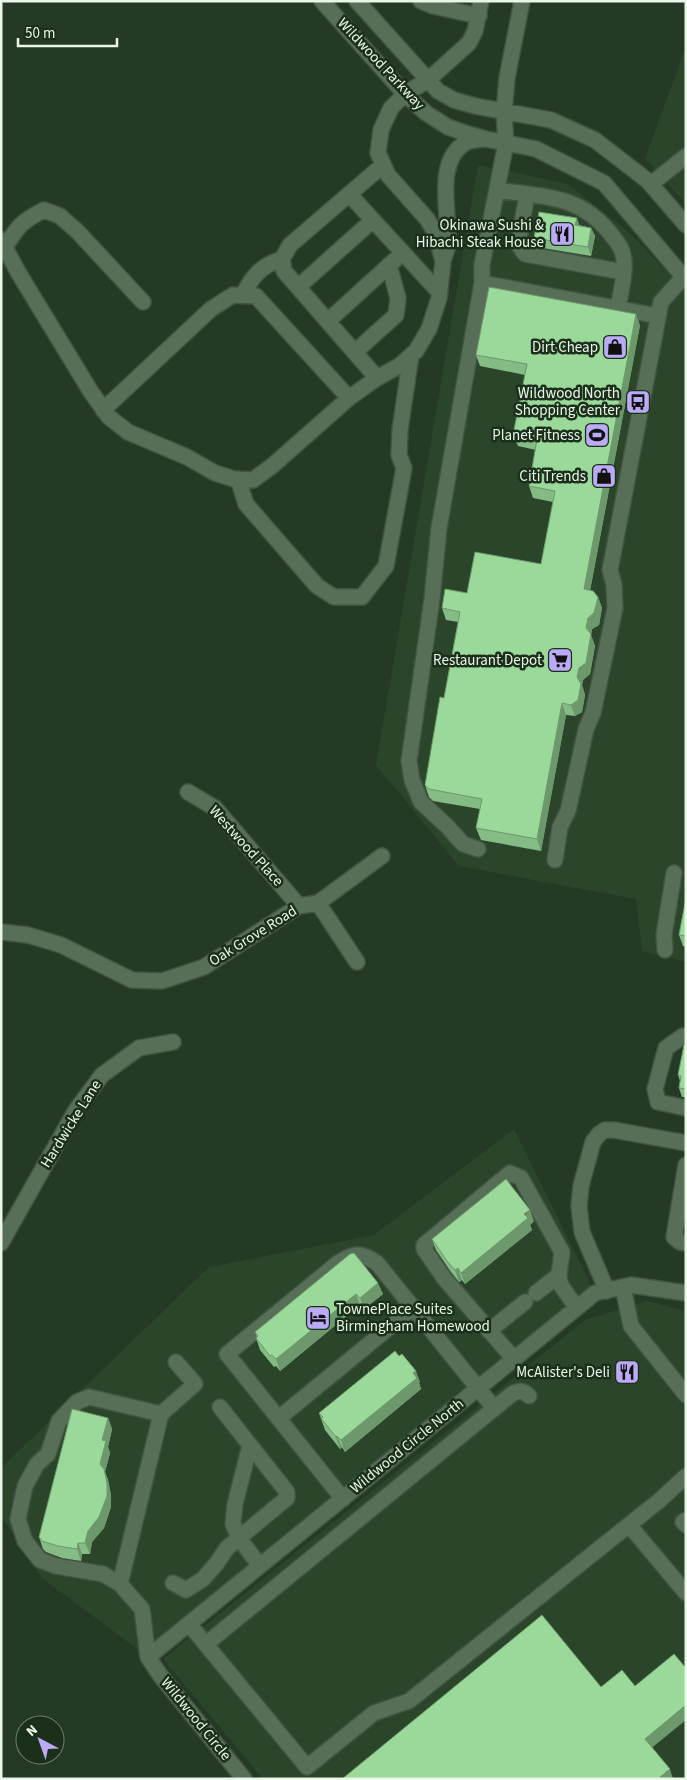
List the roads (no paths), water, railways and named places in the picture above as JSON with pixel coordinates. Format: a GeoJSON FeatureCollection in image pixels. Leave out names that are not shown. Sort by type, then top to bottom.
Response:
{"type":"FeatureCollection","features":[{"type":"Feature","properties":{"kind":"street","name":"Wildwood Parkway"},"geometry":{"type":"LineString","coordinates":[[322,1],[405,94],[426,113],[448,127],[486,139],[536,149],[604,183],[685,276]]}},
{"type":"Feature","properties":{"kind":"street","name":"Wildwood Parkway"},"geometry":{"type":"LineString","coordinates":[[357,1],[438,90],[454,100],[475,106],[551,120],[595,140],[651,184],[684,219]]}},
{"type":"Feature","properties":{"kind":"street"},"geometry":{"type":"LineString","coordinates":[[420,1],[480,9],[475,31],[468,43],[428,80],[405,94],[391,108],[381,130],[378,153],[383,165],[388,175],[427,219],[435,232],[444,261]]}},
{"type":"Feature","properties":{"kind":"street"},"geometry":{"type":"LineString","coordinates":[[478,849],[463,844],[421,802],[412,780],[409,761],[432,599],[439,528],[482,283],[482,265],[506,143],[504,112],[507,78],[522,1]]}},
{"type":"Feature","properties":{"kind":"street"},"geometry":{"type":"LineString","coordinates":[[143,302],[78,232],[60,216],[44,210],[27,218],[3,244],[91,392],[109,417],[128,432],[187,457],[215,473],[238,479],[253,480],[349,398],[377,378],[399,366],[416,351],[429,329],[439,292],[448,244],[445,188],[448,167],[454,152],[466,142],[486,139]]}},
{"type":"Feature","properties":{"kind":"street"},"geometry":{"type":"LineString","coordinates":[[651,184],[686,156]]}},
{"type":"Feature","properties":{"kind":"street"},"geometry":{"type":"LineString","coordinates":[[377,378],[284,270],[282,259],[290,245],[383,165]]}},
{"type":"Feature","properties":{"kind":"street"},"geometry":{"type":"LineString","coordinates":[[497,190],[567,201],[581,207],[601,222],[622,248],[625,262],[618,309]]}},
{"type":"Feature","properties":{"kind":"street"},"geometry":{"type":"LineString","coordinates":[[349,194],[439,292]]}},
{"type":"Feature","properties":{"kind":"street"},"geometry":{"type":"LineString","coordinates":[[527,195],[518,244],[525,254],[624,272]]}},
{"type":"Feature","properties":{"kind":"street"},"geometry":{"type":"LineString","coordinates":[[298,287],[373,220]]}},
{"type":"Feature","properties":{"kind":"street"},"geometry":{"type":"LineString","coordinates":[[328,320],[403,252]]}},
{"type":"Feature","properties":{"kind":"street"},"geometry":{"type":"LineString","coordinates":[[243,296],[250,279],[270,263],[282,259]]}},
{"type":"Feature","properties":{"kind":"street"},"geometry":{"type":"LineString","coordinates":[[355,352],[396,315],[398,298],[389,265]]}},
{"type":"Feature","properties":{"kind":"street"},"geometry":{"type":"LineString","coordinates":[[556,860],[560,827],[568,811],[586,729],[593,713],[615,608],[614,585],[610,570],[660,302],[685,276]]}},
{"type":"Feature","properties":{"kind":"street"},"geometry":{"type":"LineString","coordinates":[[482,283],[658,316]]}},
{"type":"Feature","properties":{"kind":"street"},"geometry":{"type":"LineString","coordinates":[[103,410],[211,309],[233,295],[256,296],[349,398]]}},
{"type":"Feature","properties":{"kind":"street"},"geometry":{"type":"LineString","coordinates":[[238,479],[246,504],[317,586],[334,597],[362,597],[386,566],[404,468],[398,455],[411,355]]}},
{"type":"Feature","properties":{"kind":"street","name":"Westwood Place"},"geometry":{"type":"LineString","coordinates":[[188,792],[215,808],[299,906]]}},
{"type":"Feature","properties":{"kind":"street","name":"Oak Grove Road"},"geometry":{"type":"LineString","coordinates":[[1,932],[28,935],[61,945],[132,980],[162,980],[204,967],[299,906],[318,903],[382,856]]}},
{"type":"Feature","properties":{"kind":"street"},"geometry":{"type":"LineString","coordinates":[[665,950],[664,935],[674,873]]}},
{"type":"Feature","properties":{"kind":"street"},"geometry":{"type":"LineString","coordinates":[[318,903],[357,962]]}},
{"type":"Feature","properties":{"kind":"street"},"geometry":{"type":"LineString","coordinates":[[686,1036],[683,1036],[666,1048],[656,1089],[658,1102],[686,1108]]}},
{"type":"Feature","properties":{"kind":"street","name":"Hardwicke Lane"},"geometry":{"type":"LineString","coordinates":[[1,1243],[71,1118],[102,1075],[139,1048],[173,1042]]}},
{"type":"Feature","properties":{"kind":"street"},"geometry":{"type":"LineString","coordinates":[[606,1290],[582,1232],[579,1206],[581,1186],[593,1142],[605,1130],[614,1130],[686,1144]]}},
{"type":"Feature","properties":{"kind":"street"},"geometry":{"type":"LineString","coordinates":[[686,1165],[674,1237],[680,1242],[686,1243]]}},
{"type":"Feature","properties":{"kind":"street"},"geometry":{"type":"LineString","coordinates":[[514,1359],[444,1278],[426,1255],[424,1245],[510,1173],[521,1178],[562,1252],[559,1275],[562,1287],[577,1308]]}},
{"type":"Feature","properties":{"kind":"street"},"geometry":{"type":"LineString","coordinates":[[343,1498],[227,1354],[338,1263],[352,1255],[362,1254],[378,1263],[494,1408]]}},
{"type":"Feature","properties":{"kind":"street"},"geometry":{"type":"LineString","coordinates":[[489,1331],[559,1275]]}},
{"type":"Feature","properties":{"kind":"street","name":"Wildwood Circle North"},"geometry":{"type":"LineString","coordinates":[[148,1658],[595,1293],[631,1285],[686,1293]]}},
{"type":"Feature","properties":{"kind":"street"},"geometry":{"type":"LineString","coordinates":[[622,1287],[631,1326],[686,1396]]}},
{"type":"Feature","properties":{"kind":"street"},"geometry":{"type":"LineString","coordinates":[[279,1418],[414,1307]]}},
{"type":"Feature","properties":{"kind":"street"},"geometry":{"type":"LineString","coordinates":[[120,1584],[161,1414],[195,1384],[176,1362]]}},
{"type":"Feature","properties":{"kind":"street"},"geometry":{"type":"LineString","coordinates":[[206,1644],[494,1408],[518,1391],[525,1392],[529,1396]]}},
{"type":"Feature","properties":{"kind":"street"},"geometry":{"type":"LineString","coordinates":[[148,1658],[142,1609],[120,1584],[102,1574],[56,1566],[40,1560],[25,1541],[18,1519],[25,1486],[37,1464],[48,1454],[59,1421],[77,1402],[89,1396],[161,1414]]}},
{"type":"Feature","properties":{"kind":"street"},"geometry":{"type":"LineString","coordinates":[[173,1583],[186,1590],[203,1579],[217,1564],[227,1548],[287,1498],[287,1492],[220,1407]]}},
{"type":"Feature","properties":{"kind":"street"},"geometry":{"type":"LineString","coordinates":[[250,1445],[235,1504],[233,1524],[239,1538],[260,1566]]}},
{"type":"Feature","properties":{"kind":"street"},"geometry":{"type":"LineString","coordinates":[[189,1624],[311,1773],[374,1713],[409,1701],[660,1500],[686,1476]]}},
{"type":"Feature","properties":{"kind":"street"},"geometry":{"type":"LineString","coordinates":[[686,1520],[683,1522],[686,1525]]}},
{"type":"Feature","properties":{"kind":"street"},"geometry":{"type":"LineString","coordinates":[[629,1525],[686,1593]]}},
{"type":"Feature","properties":{"kind":"street","name":"Wildwood Circle"},"geometry":{"type":"LineString","coordinates":[[148,1658],[244,1779]]}},
{"type":"Feature","properties":{"kind":"place","name":"Okinawa Sushi & Hibachi Steak House"},"geometry":{"type":"Point","coordinates":[562,234]}},
{"type":"Feature","properties":{"kind":"place","name":"Dirt Cheap"},"geometry":{"type":"Point","coordinates":[615,347]}},
{"type":"Feature","properties":{"kind":"place","name":"Wildwood North Shopping Center"},"geometry":{"type":"Point","coordinates":[638,402]}},
{"type":"Feature","properties":{"kind":"place","name":"Planet Fitness"},"geometry":{"type":"Point","coordinates":[597,435]}},
{"type":"Feature","properties":{"kind":"place","name":"Citi Trends"},"geometry":{"type":"Point","coordinates":[604,476]}},
{"type":"Feature","properties":{"kind":"place","name":"Restaurant Depot"},"geometry":{"type":"Point","coordinates":[560,660]}},
{"type":"Feature","properties":{"kind":"place","name":"TownePlace Suites Birmingham Homewood"},"geometry":{"type":"Point","coordinates":[318,1318]}},
{"type":"Feature","properties":{"kind":"place","name":"McAlister's Deli"},"geometry":{"type":"Point","coordinates":[627,1372]}}]}
